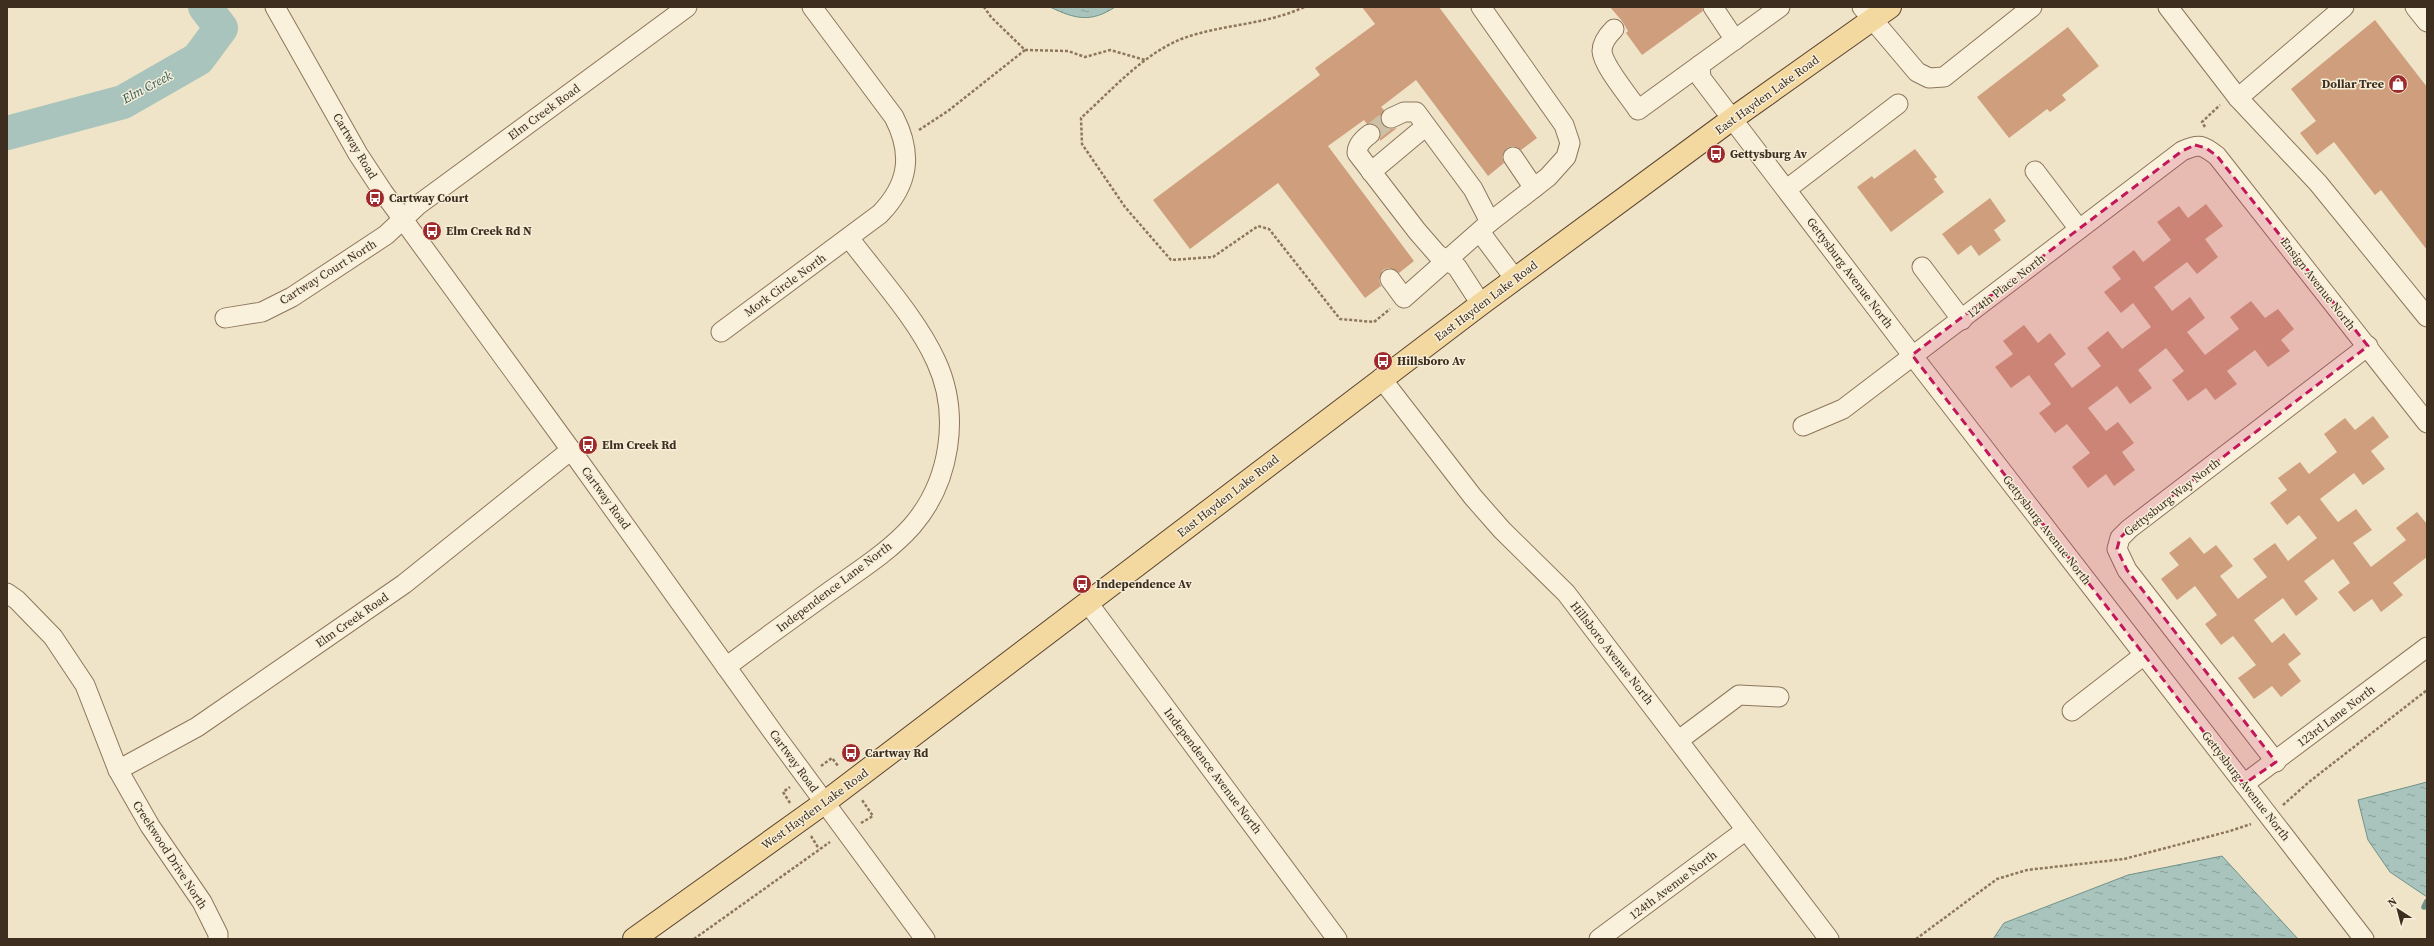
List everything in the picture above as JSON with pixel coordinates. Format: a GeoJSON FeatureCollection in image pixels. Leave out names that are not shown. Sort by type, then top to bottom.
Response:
{"type":"FeatureCollection","features":[{"type":"Feature","properties":{"kind":"main road","name":"East Hayden Lake Road"},"geometry":{"type":"LineString","coordinates":[[1088,603],[1382,378],[1732,119],[1867,13],[1890,7]]}},
{"type":"Feature","properties":{"kind":"main road","name":"West Hayden Lake Road"},"geometry":{"type":"LineString","coordinates":[[634,939],[824,803],[1088,603]]}},
{"type":"Feature","properties":{"kind":"street","name":"Cartway Road"},"geometry":{"type":"LineString","coordinates":[[275,7],[358,154],[403,220],[571,450],[824,803],[925,939]]}},
{"type":"Feature","properties":{"kind":"street","name":"Elm Creek Road"},"geometry":{"type":"LineString","coordinates":[[403,220],[418,205],[687,7]]}},
{"type":"Feature","properties":{"kind":"street"},"geometry":{"type":"LineString","coordinates":[[812,7],[894,117],[903,135],[906,157],[903,179],[894,199],[880,214],[848,238]]}},
{"type":"Feature","properties":{"kind":"street"},"geometry":{"type":"LineString","coordinates":[[1390,279],[1404,298],[1448,260],[1461,246],[1548,178],[1566,157],[1570,143],[1564,126],[1482,7]]}},
{"type":"Feature","properties":{"kind":"street"},"geometry":{"type":"LineString","coordinates":[[1713,7],[1735,40]]}},
{"type":"Feature","properties":{"kind":"street"},"geometry":{"type":"LineString","coordinates":[[1867,13],[1917,72],[1929,78],[1944,77],[2032,7]]}},
{"type":"Feature","properties":{"kind":"street"},"geometry":{"type":"LineString","coordinates":[[2168,7],[2236,95],[2318,183],[2427,317]]}},
{"type":"Feature","properties":{"kind":"street"},"geometry":{"type":"LineString","coordinates":[[2236,95],[2344,7]]}},
{"type":"Feature","properties":{"kind":"street"},"geometry":{"type":"LineString","coordinates":[[2416,7],[2427,22]]}},
{"type":"Feature","properties":{"kind":"street"},"geometry":{"type":"LineString","coordinates":[[1614,29],[1607,36],[1602,50],[1605,61],[1638,110],[1735,40],[1776,8]]}},
{"type":"Feature","properties":{"kind":"street","name":"Gettysburg Avenue North"},"geometry":{"type":"LineString","coordinates":[[1700,65],[1701,78],[1732,119],[1787,189],[1912,355],[2364,939]]}},
{"type":"Feature","properties":{"kind":"street"},"geometry":{"type":"LineString","coordinates":[[1787,189],[1898,104]]}},
{"type":"Feature","properties":{"kind":"street"},"geometry":{"type":"LineString","coordinates":[[1391,118],[1404,112],[1416,112],[1473,189],[1485,227],[1514,279]]}},
{"type":"Feature","properties":{"kind":"street"},"geometry":{"type":"LineString","coordinates":[[1371,172],[1426,126]]}},
{"type":"Feature","properties":{"kind":"street"},"geometry":{"type":"LineString","coordinates":[[1370,134],[1363,139],[1357,148],[1357,153],[1417,231],[1437,254],[1457,267],[1481,304]]}},
{"type":"Feature","properties":{"kind":"street","name":"124th Place North"},"geometry":{"type":"LineString","coordinates":[[1803,426],[1843,409],[1912,355],[1962,320],[2182,151],[2195,145],[2206,148]]}},
{"type":"Feature","properties":{"kind":"street","name":"Ensign Avenue North"},"geometry":{"type":"LineString","coordinates":[[2206,148],[2218,156],[2427,423]]}},
{"type":"Feature","properties":{"kind":"street"},"geometry":{"type":"LineString","coordinates":[[1513,157],[1534,188]]}},
{"type":"Feature","properties":{"kind":"street"},"geometry":{"type":"LineString","coordinates":[[2035,171],[2079,229]]}},
{"type":"Feature","properties":{"kind":"street","name":"Cartway Court North"},"geometry":{"type":"LineString","coordinates":[[225,318],[262,312],[292,297],[386,235],[403,220]]}},
{"type":"Feature","properties":{"kind":"street","name":"Mork Circle North"},"geometry":{"type":"LineString","coordinates":[[721,332],[848,238]]}},
{"type":"Feature","properties":{"kind":"street","name":"Independence Lane North"},"geometry":{"type":"LineString","coordinates":[[726,666],[887,550],[912,526],[932,498],[945,464],[950,429],[948,395],[936,361],[919,332],[848,238]]}},
{"type":"Feature","properties":{"kind":"street"},"geometry":{"type":"LineString","coordinates":[[1922,267],[1962,320]]}},
{"type":"Feature","properties":{"kind":"street","name":"Gettysburg Way North"},"geometry":{"type":"LineString","coordinates":[[2276,762],[2127,570],[2117,549],[2120,538],[2129,529],[2368,346]]}},
{"type":"Feature","properties":{"kind":"street","name":"Hillsboro Avenue North"},"geometry":{"type":"LineString","coordinates":[[1382,378],[1478,502],[1502,530],[1566,593],[1829,939]]}},
{"type":"Feature","properties":{"kind":"street","name":"Elm Creek Road"},"geometry":{"type":"LineString","coordinates":[[118,770],[197,727],[404,584],[571,450]]}},
{"type":"Feature","properties":{"kind":"street","name":"Creekwood Drive North"},"geometry":{"type":"LineString","coordinates":[[7,593],[18,600],[53,637],[85,685],[118,770],[150,826],[202,902],[218,934],[218,939]]}},
{"type":"Feature","properties":{"kind":"street","name":"Independence Avenue North"},"geometry":{"type":"LineString","coordinates":[[1088,603],[1337,939]]}},
{"type":"Feature","properties":{"kind":"street","name":"123rd Lane North"},"geometry":{"type":"LineString","coordinates":[[2244,784],[2276,762],[2427,647]]}},
{"type":"Feature","properties":{"kind":"street"},"geometry":{"type":"LineString","coordinates":[[2072,711],[2144,655]]}},
{"type":"Feature","properties":{"kind":"street"},"geometry":{"type":"LineString","coordinates":[[1679,740],[1739,695],[1779,697]]}},
{"type":"Feature","properties":{"kind":"street","name":"124th Avenue North"},"geometry":{"type":"LineString","coordinates":[[1599,939],[1746,830]]}},
{"type":"Feature","properties":{"kind":"path"},"geometry":{"type":"LineString","coordinates":[[984,7],[991,17],[1025,50]]}},
{"type":"Feature","properties":{"kind":"path"},"geometry":{"type":"LineString","coordinates":[[1304,7],[1286,16],[1184,38],[1146,60],[1081,118],[1082,144],[1125,207],[1171,260],[1213,257],[1258,226],[1269,228],[1340,319],[1374,322],[1404,298]]}},
{"type":"Feature","properties":{"kind":"path"},"geometry":{"type":"LineString","coordinates":[[903,135],[923,128],[1025,50],[1068,51],[1085,57],[1110,50],[1146,60]]}},
{"type":"Feature","properties":{"kind":"path"},"geometry":{"type":"LineString","coordinates":[[2206,148],[2207,133],[2202,122],[2236,95]]}},
{"type":"Feature","properties":{"kind":"path"},"geometry":{"type":"LineString","coordinates":[[1916,939],[1997,878],[2027,870],[2124,859],[2230,831],[2268,815],[2427,690]]}},
{"type":"Feature","properties":{"kind":"path"},"geometry":{"type":"LineString","coordinates":[[694,939],[819,849]]}},
{"type":"Feature","properties":{"kind":"highlighted area"},"geometry":{"type":"Polygon","coordinates":[[[2195,145],[2206,148],[2217,156],[2368,346],[2129,529],[2120,538],[2117,549],[2127,570],[2276,762],[2244,784],[1912,355],[2182,151],[2195,145]]]}},
{"type":"Feature","properties":{"kind":"water"},"geometry":{"type":"Polygon","coordinates":[[[1050,7],[1115,7],[1098,15],[1083,18],[1067,14],[1050,7]]]}},
{"type":"Feature","properties":{"kind":"water"},"geometry":{"type":"Polygon","coordinates":[[[2427,782],[2427,897],[2390,872],[2368,840],[2358,800],[2427,782]]]}},
{"type":"Feature","properties":{"kind":"water"},"geometry":{"type":"Polygon","coordinates":[[[2222,856],[2298,939],[1993,939],[2004,923],[2128,875],[2222,856]]]}},
{"type":"Feature","properties":{"kind":"building"},"geometry":{"type":"Polygon","coordinates":[[[1362,7],[1439,7],[1537,138],[1521,150],[1513,146],[1507,148],[1502,157],[1504,163],[1488,176],[1416,80],[1381,107],[1384,110],[1380,117],[1381,123],[1390,129],[1397,128],[1380,141],[1379,128],[1374,124],[1367,124],[1364,120],[1328,146],[1414,261],[1399,273],[1389,268],[1383,270],[1379,280],[1381,286],[1365,298],[1278,183],[1190,249],[1153,200],[1320,75],[1315,68],[1375,24],[1362,7]]]}},
{"type":"Feature","properties":{"kind":"building"},"geometry":{"type":"Polygon","coordinates":[[[1610,7],[1702,7],[1703,11],[1642,55],[1626,33],[1628,31],[1622,21],[1610,7]]]}},
{"type":"Feature","properties":{"kind":"building"},"geometry":{"type":"Polygon","coordinates":[[[2375,20],[2427,87],[2427,250],[2381,190],[2375,195],[2334,142],[2317,155],[2300,133],[2316,121],[2291,89],[2375,20]]]}},
{"type":"Feature","properties":{"kind":"building"},"geometry":{"type":"Polygon","coordinates":[[[2068,27],[2099,66],[2062,95],[2066,100],[2050,112],[2047,109],[2009,138],[1977,97],[2068,27]]]}},
{"type":"Feature","properties":{"kind":"building"},"geometry":{"type":"Polygon","coordinates":[[[1915,149],[1937,177],[1934,179],[1944,192],[1891,232],[1857,187],[1872,176],[1874,179],[1915,149]]]}},
{"type":"Feature","properties":{"kind":"building"},"geometry":{"type":"Polygon","coordinates":[[[1990,198],[2006,221],[1994,230],[2001,240],[1979,256],[1971,245],[1958,255],[1942,234],[1990,198]]]}},
{"type":"Feature","properties":{"kind":"building"},"geometry":{"type":"Polygon","coordinates":[[[2206,204],[2223,226],[2205,239],[2218,257],[2197,274],[2187,262],[2154,287],[2172,311],[2190,297],[2205,318],[2187,332],[2205,355],[2239,329],[2230,317],[2251,301],[2265,318],[2278,309],[2294,329],[2281,340],[2290,351],[2268,367],[2255,350],[2227,371],[2237,384],[2215,400],[2206,388],[2188,401],[2172,380],[2184,371],[2166,348],[2138,370],[2152,388],[2130,404],[2117,386],[2088,408],[2106,431],[2118,422],[2134,443],[2122,452],[2135,470],[2114,486],[2106,474],[2088,488],[2072,467],[2090,453],[2067,424],[2055,433],[2039,413],[2051,404],[2029,375],[2011,388],[1995,367],[2013,354],[2003,341],[2024,325],[2038,343],[2050,333],[2066,354],[2054,364],[2072,388],[2101,366],[2087,348],[2108,331],[2122,349],[2151,327],[2133,303],[2121,313],[2104,292],[2121,279],[2112,267],[2134,250],[2143,262],[2171,240],[2157,222],[2179,206],[2188,218],[2206,204]]]}},
{"type":"Feature","properties":{"kind":"building"},"geometry":{"type":"Polygon","coordinates":[[[2373,416],[2389,437],[2371,451],[2385,469],[2363,485],[2354,473],[2320,499],[2338,522],[2356,509],[2372,530],[2353,543],[2371,567],[2406,540],[2396,528],[2417,512],[2427,524],[2427,557],[2393,583],[2403,595],[2381,612],[2372,599],[2354,612],[2338,592],[2350,583],[2333,559],[2304,581],[2318,599],[2296,616],[2283,598],[2254,620],[2272,643],[2284,633],[2301,654],[2288,664],[2301,681],[2281,697],[2272,686],[2254,699],[2238,678],[2256,665],[2233,636],[2221,645],[2205,624],[2217,615],[2195,586],[2177,600],[2161,579],[2179,565],[2169,553],[2190,537],[2204,554],[2216,545],[2233,566],[2220,576],[2238,599],[2267,577],[2253,559],[2275,543],[2288,561],[2317,538],[2299,515],[2287,525],[2270,503],[2287,490],[2278,478],[2300,462],[2309,474],[2337,452],[2324,434],[2345,418],[2355,430],[2373,416]]]}},
{"type":"Feature","properties":{"kind":"waterway","name":"Elm Creek"},"geometry":{"type":"LineString","coordinates":[[7,133],[123,102],[198,59],[221,28],[205,7]]}},
{"type":"Feature","properties":{"kind":"waterway"},"geometry":{"type":"LineString","coordinates":[[2424,907],[2427,901]]}},
{"type":"Feature","properties":{"kind":"tunnel"},"geometry":{"type":"LineString","coordinates":[[1370,134],[1391,118]]}},
{"type":"Feature","properties":{"kind":"place","name":"Dollar Tree"},"geometry":{"type":"Point","coordinates":[2398,84]}},
{"type":"Feature","properties":{"kind":"place","name":"Gettysburg Av"},"geometry":{"type":"Point","coordinates":[1716,154]}},
{"type":"Feature","properties":{"kind":"place","name":"Cartway Court"},"geometry":{"type":"Point","coordinates":[375,198]}},
{"type":"Feature","properties":{"kind":"place","name":"Elm Creek Rd N"},"geometry":{"type":"Point","coordinates":[432,231]}},
{"type":"Feature","properties":{"kind":"place","name":"Hillsboro Av"},"geometry":{"type":"Point","coordinates":[1383,361]}},
{"type":"Feature","properties":{"kind":"place","name":"Elm Creek Rd"},"geometry":{"type":"Point","coordinates":[588,445]}},
{"type":"Feature","properties":{"kind":"place","name":"Independence Av"},"geometry":{"type":"Point","coordinates":[1082,584]}},
{"type":"Feature","properties":{"kind":"place","name":"Cartway Rd"},"geometry":{"type":"Point","coordinates":[851,753]}}]}
